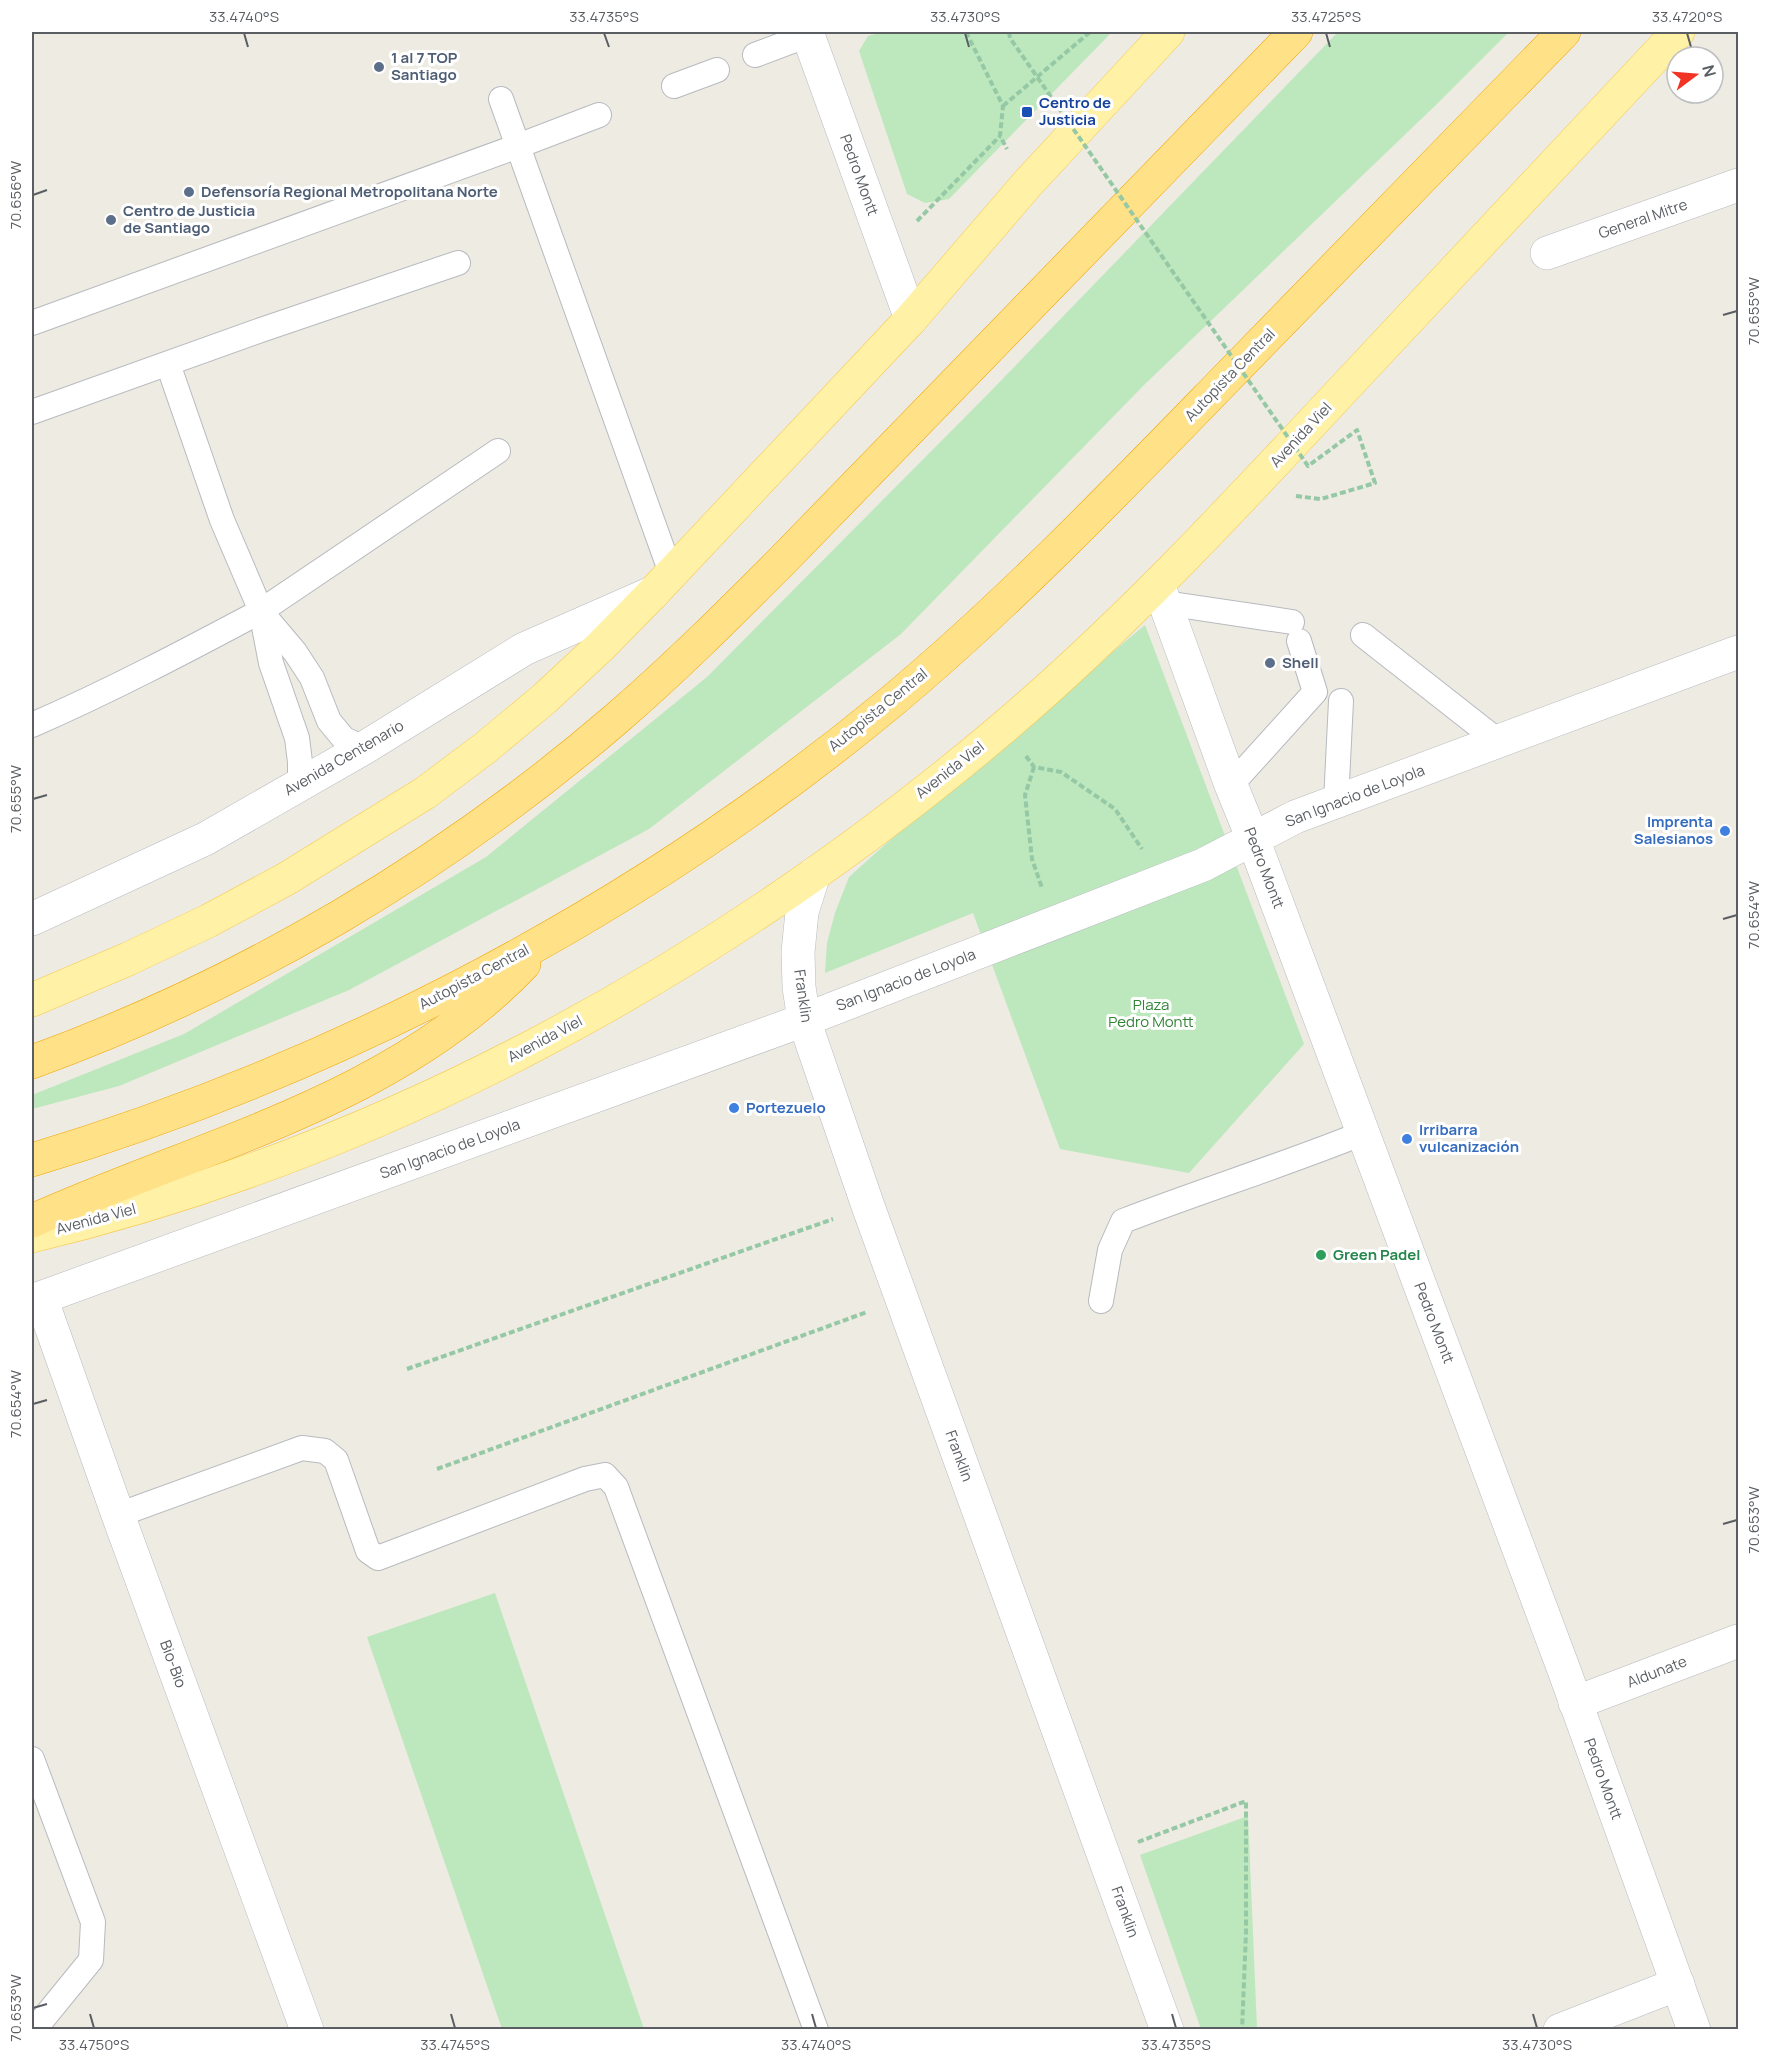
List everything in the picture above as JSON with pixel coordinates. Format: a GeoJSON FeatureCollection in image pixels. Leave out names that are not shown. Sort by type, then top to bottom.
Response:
{"type":"FeatureCollection","features":[{"type":"Feature","properties":{"kind":"highway"},"geometry":{"type":"LineString","coordinates":[[32,1062],[154,1012],[239,971],[322,926],[403,877],[547,775],[701,643],[1296,32]]}},
{"type":"Feature","properties":{"kind":"highway","name":"Autopista Central"},"geometry":{"type":"LineString","coordinates":[[32,1160],[91,1142],[209,1100],[326,1051],[439,996],[550,936],[639,884],[726,827],[810,766],[890,703],[1040,566],[1564,32]]}},
{"type":"Feature","properties":{"kind":"highway"},"geometry":{"type":"LineString","coordinates":[[32,1221],[89,1195],[216,1148],[298,1114],[347,1090],[441,1034],[472,1011],[517,972],[550,936]]}},
{"type":"Feature","properties":{"kind":"main road"},"geometry":{"type":"LineString","coordinates":[[32,1000],[128,959],[208,921],[286,879],[425,793],[485,748],[544,699],[600,647],[662,583],[911,319],[1044,165],[1168,32]]}},
{"type":"Feature","properties":{"kind":"main road","name":"Avenida Viel"},"geometry":{"type":"LineString","coordinates":[[32,1236],[211,1186],[304,1152],[395,1113],[486,1070],[575,1023],[667,970],[814,874],[1003,728],[1063,674],[1162,593],[1249,490],[1678,32]]}},
{"type":"Feature","properties":{"kind":"street","name":"Pedro Montt"},"geometry":{"type":"LineString","coordinates":[[812,33],[911,319]]}},
{"type":"Feature","properties":{"kind":"street","name":"General Mitre"},"geometry":{"type":"LineString","coordinates":[[1547,253],[1738,185]]}},
{"type":"Feature","properties":{"kind":"street","name":"Avenida Centenario"},"geometry":{"type":"LineString","coordinates":[[32,919],[205,839],[364,748],[524,649],[662,583]]}},
{"type":"Feature","properties":{"kind":"street","name":"Pedro Montt"},"geometry":{"type":"LineString","coordinates":[[1162,593],[1231,785],[1575,1703],[1694,2030]]}},
{"type":"Feature","properties":{"kind":"street","name":"San Ignacio de Loyola"},"geometry":{"type":"LineString","coordinates":[[36,1300],[804,1020],[1203,865],[1294,817],[1738,652]]}},
{"type":"Feature","properties":{"kind":"street","name":"Franklin"},"geometry":{"type":"LineString","coordinates":[[814,874],[802,912],[798,952],[798,987],[804,1020],[868,1206],[1167,2030]]}},
{"type":"Feature","properties":{"kind":"street","name":"Bio-Bio"},"geometry":{"type":"LineString","coordinates":[[36,1300],[118,1515],[307,2030]]}},
{"type":"Feature","properties":{"kind":"street","name":"Aldunate"},"geometry":{"type":"LineString","coordinates":[[1575,1703],[1738,1641]]}},
{"type":"Feature","properties":{"kind":"street"},"geometry":{"type":"LineString","coordinates":[[1560,2030],[1678,1984]]}},
{"type":"Feature","properties":{"kind":"lane"},"geometry":{"type":"LineString","coordinates":[[755,55],[812,33]]}},
{"type":"Feature","properties":{"kind":"lane"},"geometry":{"type":"LineString","coordinates":[[674,86],[717,70]]}},
{"type":"Feature","properties":{"kind":"lane"},"geometry":{"type":"LineString","coordinates":[[501,99],[662,583]]}},
{"type":"Feature","properties":{"kind":"lane"},"geometry":{"type":"LineString","coordinates":[[32,323],[599,115]]}},
{"type":"Feature","properties":{"kind":"lane"},"geometry":{"type":"LineString","coordinates":[[32,412],[458,263]]}},
{"type":"Feature","properties":{"kind":"lane"},"geometry":{"type":"LineString","coordinates":[[168,364],[222,520],[261,611],[271,663],[297,738],[300,784]]}},
{"type":"Feature","properties":{"kind":"lane"},"geometry":{"type":"LineString","coordinates":[[32,724],[81,704],[261,611],[498,451]]}},
{"type":"Feature","properties":{"kind":"lane"},"geometry":{"type":"LineString","coordinates":[[1162,593],[1295,632],[1315,692],[1231,785]]}},
{"type":"Feature","properties":{"kind":"lane"},"geometry":{"type":"LineString","coordinates":[[261,611],[295,652],[312,678],[329,721],[344,738],[364,748]]}},
{"type":"Feature","properties":{"kind":"lane"},"geometry":{"type":"LineString","coordinates":[[1363,635],[1498,741]]}},
{"type":"Feature","properties":{"kind":"lane"},"geometry":{"type":"LineString","coordinates":[[1336,801],[1341,700]]}},
{"type":"Feature","properties":{"kind":"lane"},"geometry":{"type":"LineString","coordinates":[[1101,1301],[1110,1250],[1123,1221],[1363,1133]]}},
{"type":"Feature","properties":{"kind":"lane"},"geometry":{"type":"LineString","coordinates":[[118,1515],[302,1448],[325,1451],[336,1460],[368,1551],[378,1558],[585,1479],[605,1475],[616,1487],[816,2030]]}},
{"type":"Feature","properties":{"kind":"lane"},"geometry":{"type":"LineString","coordinates":[[32,1759],[93,1922],[91,1960],[34,2030]]}},
{"type":"Feature","properties":{"kind":"path"},"geometry":{"type":"LineString","coordinates":[[966,32],[1004,106],[1090,32]]}},
{"type":"Feature","properties":{"kind":"path"},"geometry":{"type":"LineString","coordinates":[[1009,32],[1010,38],[1308,466],[1357,430],[1375,483],[1328,497]]}},
{"type":"Feature","properties":{"kind":"path"},"geometry":{"type":"LineString","coordinates":[[887,251],[1000,136]]}},
{"type":"Feature","properties":{"kind":"path"},"geometry":{"type":"LineString","coordinates":[[1003,728],[1034,767],[1061,772],[1115,809],[1162,880]]}},
{"type":"Feature","properties":{"kind":"path"},"geometry":{"type":"LineString","coordinates":[[1034,767],[1025,795],[1032,859],[1055,923]]}},
{"type":"Feature","properties":{"kind":"path"},"geometry":{"type":"LineString","coordinates":[[407,1369],[868,1206]]}},
{"type":"Feature","properties":{"kind":"path"},"geometry":{"type":"LineString","coordinates":[[437,1469],[902,1300]]}},
{"type":"Feature","properties":{"kind":"path"},"geometry":{"type":"LineString","coordinates":[[1104,1855],[1246,1801],[1246,1944],[1242,2030]]}},
{"type":"Feature","properties":{"kind":"green space"},"geometry":{"type":"Polygon","coordinates":[[[882,32],[1112,32],[949,199],[925,203],[907,194],[859,51],[868,36],[882,32]]]}},
{"type":"Feature","properties":{"kind":"green space"},"geometry":{"type":"Polygon","coordinates":[[[1338,32],[1509,32],[1144,385],[901,634],[649,829],[349,990],[119,1086],[32,1109],[32,1095],[184,1034],[486,857],[707,677],[989,393],[1338,32]]]}},
{"type":"Feature","properties":{"kind":"green space","name":"Plaza Pedro Montt"},"geometry":{"type":"Polygon","coordinates":[[[1145,625],[1304,1044],[1189,1173],[1060,1149],[973,913],[825,973],[827,943],[835,913],[849,877],[946,790],[1145,625]]]}},
{"type":"Feature","properties":{"kind":"green space"},"geometry":{"type":"Polygon","coordinates":[[[495,1593],[644,2029],[502,2029],[367,1637],[495,1593]]]}},
{"type":"Feature","properties":{"kind":"green space"},"geometry":{"type":"Polygon","coordinates":[[[1248,1816],[1257,2029],[1201,2029],[1140,1855],[1248,1816]]]}},
{"type":"Feature","properties":{"kind":"place","name":"1 al 7 TOP Santiago"},"geometry":{"type":"Point","coordinates":[379,67]}},
{"type":"Feature","properties":{"kind":"place","name":"Centro de Justicia"},"geometry":{"type":"Point","coordinates":[1027,112]}},
{"type":"Feature","properties":{"kind":"place","name":"Defensoría Regional Metropolitana Norte"},"geometry":{"type":"Point","coordinates":[189,192]}},
{"type":"Feature","properties":{"kind":"place","name":"Centro de Justicia de Santiago"},"geometry":{"type":"Point","coordinates":[111,220]}},
{"type":"Feature","properties":{"kind":"place","name":"Shell"},"geometry":{"type":"Point","coordinates":[1270,663]}},
{"type":"Feature","properties":{"kind":"place","name":"Imprenta Salesianos"},"geometry":{"type":"Point","coordinates":[1725,831]}},
{"type":"Feature","properties":{"kind":"place","name":"Portezuelo"},"geometry":{"type":"Point","coordinates":[734,1108]}},
{"type":"Feature","properties":{"kind":"place","name":"Irribarra vulcanización"},"geometry":{"type":"Point","coordinates":[1407,1139]}},
{"type":"Feature","properties":{"kind":"place","name":"Green Padel"},"geometry":{"type":"Point","coordinates":[1321,1255]}}]}
